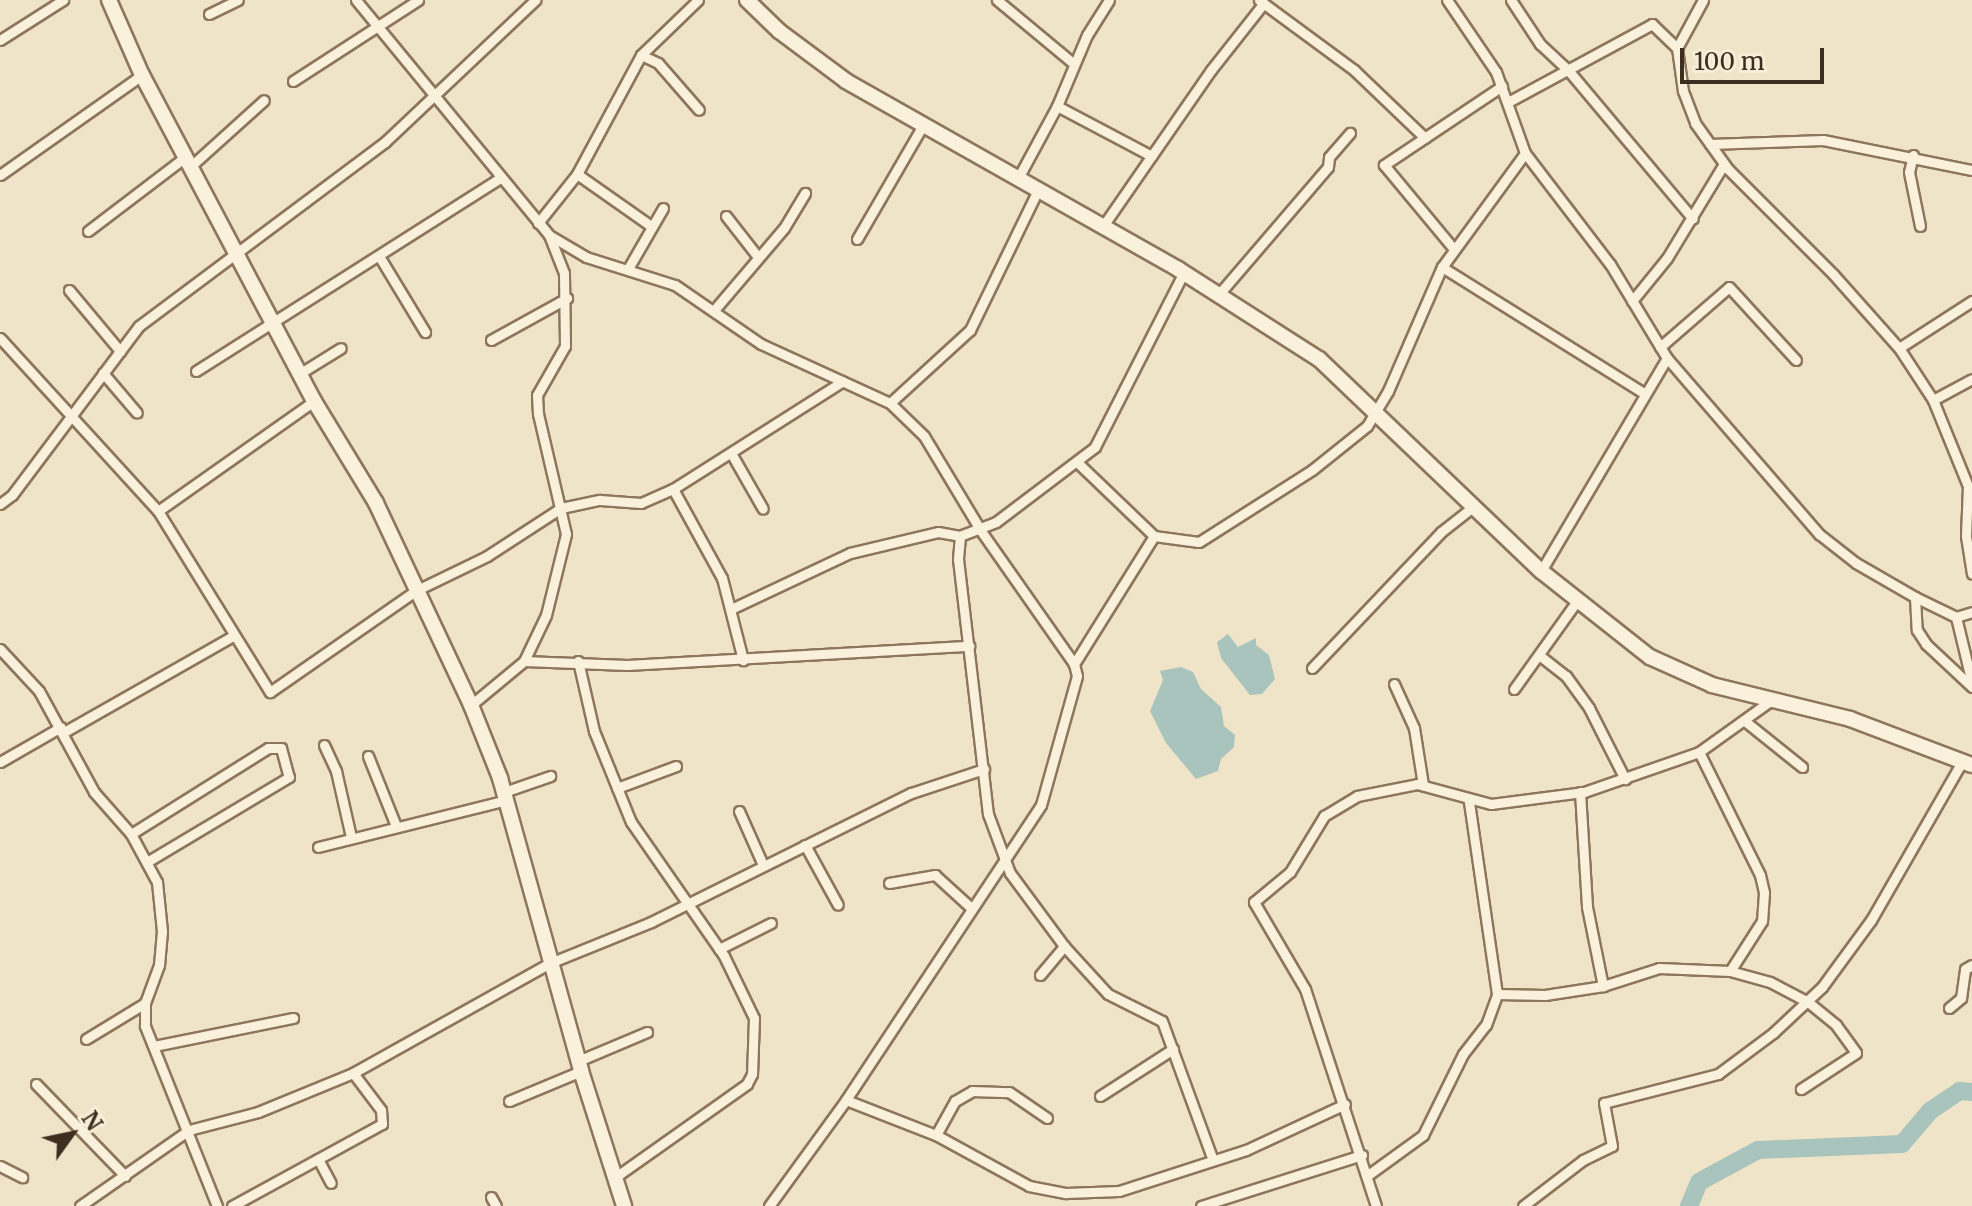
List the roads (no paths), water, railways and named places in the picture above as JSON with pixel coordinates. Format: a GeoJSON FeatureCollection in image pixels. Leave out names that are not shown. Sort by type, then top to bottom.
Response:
{"type":"FeatureCollection","features":[{"type":"Feature","properties":{"kind":"street"},"geometry":{"type":"LineString","coordinates":[[0,40],[63,0]]}},
{"type":"Feature","properties":{"kind":"street"},"geometry":{"type":"LineString","coordinates":[[109,0],[142,75],[299,374],[376,503],[471,705],[506,796],[579,1066],[624,1206]]}},
{"type":"Feature","properties":{"kind":"street"},"geometry":{"type":"LineString","coordinates":[[209,14],[238,0]]}},
{"type":"Feature","properties":{"kind":"street"},"geometry":{"type":"LineString","coordinates":[[356,0],[377,31],[549,235],[586,257],[629,267],[675,285],[715,309],[761,344],[890,403],[924,436],[981,531],[1074,664],[1077,676],[1041,805],[970,907],[846,1100],[769,1206]]}},
{"type":"Feature","properties":{"kind":"street"},"geometry":{"type":"LineString","coordinates":[[293,81],[377,31],[418,0]]}},
{"type":"Feature","properties":{"kind":"street"},"geometry":{"type":"LineString","coordinates":[[0,504],[139,326],[385,142],[535,0]]}},
{"type":"Feature","properties":{"kind":"street"},"geometry":{"type":"LineString","coordinates":[[538,223],[577,174],[641,55],[698,0]]}},
{"type":"Feature","properties":{"kind":"street"},"geometry":{"type":"LineString","coordinates":[[997,0],[1073,63]]}},
{"type":"Feature","properties":{"kind":"street"},"geometry":{"type":"LineString","coordinates":[[1017,180],[1057,106],[1073,63],[1109,0]]}},
{"type":"Feature","properties":{"kind":"street"},"geometry":{"type":"LineString","coordinates":[[1277,9],[1285,0]]}},
{"type":"Feature","properties":{"kind":"street"},"geometry":{"type":"LineString","coordinates":[[1447,0],[1502,86],[1525,153],[1610,264],[1667,358],[1819,534],[1856,563],[1915,597],[1956,617],[1972,612]]}},
{"type":"Feature","properties":{"kind":"street"},"geometry":{"type":"LineString","coordinates":[[1511,0],[1540,44],[1568,70],[1693,219]]}},
{"type":"Feature","properties":{"kind":"street"},"geometry":{"type":"LineString","coordinates":[[1703,0],[1677,48],[1683,91],[1710,144],[1724,164],[1899,348],[1933,400],[1970,484],[1966,536],[1972,574]]}},
{"type":"Feature","properties":{"kind":"street"},"geometry":{"type":"LineString","coordinates":[[753,2],[811,57],[1037,192],[1184,272],[1319,359],[1378,410],[1541,571],[1627,642],[1674,670],[1850,719],[1968,763],[1871,920],[1808,1002],[1718,1074],[1604,1103],[1612,1146],[1583,1160],[1523,1206]]}},
{"type":"Feature","properties":{"kind":"street"},"geometry":{"type":"LineString","coordinates":[[1103,226],[1261,2],[1277,9],[1354,70],[1425,138]]}},
{"type":"Feature","properties":{"kind":"street"},"geometry":{"type":"LineString","coordinates":[[1508,102],[1652,24],[1677,48]]}},
{"type":"Feature","properties":{"kind":"street"},"geometry":{"type":"LineString","coordinates":[[641,55],[658,63],[699,110]]}},
{"type":"Feature","properties":{"kind":"street"},"geometry":{"type":"LineString","coordinates":[[0,175],[142,75]]}},
{"type":"Feature","properties":{"kind":"street"},"geometry":{"type":"LineString","coordinates":[[1453,248],[1384,165],[1502,86]]}},
{"type":"Feature","properties":{"kind":"street"},"geometry":{"type":"LineString","coordinates":[[88,231],[188,161],[264,100]]}},
{"type":"Feature","properties":{"kind":"street"},"geometry":{"type":"LineString","coordinates":[[1057,106],[1152,156]]}},
{"type":"Feature","properties":{"kind":"street"},"geometry":{"type":"LineString","coordinates":[[857,239],[923,125]]}},
{"type":"Feature","properties":{"kind":"street"},"geometry":{"type":"LineString","coordinates":[[1219,294],[1328,167],[1329,157],[1350,133]]}},
{"type":"Feature","properties":{"kind":"street"},"geometry":{"type":"LineString","coordinates":[[1710,144],[1823,140],[1913,155],[1972,170]]}},
{"type":"Feature","properties":{"kind":"street"},"geometry":{"type":"LineString","coordinates":[[1079,464],[1154,536],[1199,542],[1333,455],[1378,410],[1442,267],[1525,153]]}},
{"type":"Feature","properties":{"kind":"street"},"geometry":{"type":"LineString","coordinates":[[1913,155],[1909,172],[1920,226]]}},
{"type":"Feature","properties":{"kind":"street"},"geometry":{"type":"LineString","coordinates":[[1632,301],[1693,219],[1724,164]]}},
{"type":"Feature","properties":{"kind":"street"},"geometry":{"type":"LineString","coordinates":[[577,174],[651,226]]}},
{"type":"Feature","properties":{"kind":"street"},"geometry":{"type":"LineString","coordinates":[[196,371],[499,179]]}},
{"type":"Feature","properties":{"kind":"street"},"geometry":{"type":"LineString","coordinates":[[890,403],[970,330],[1037,192]]}},
{"type":"Feature","properties":{"kind":"street"},"geometry":{"type":"LineString","coordinates":[[715,309],[805,193]]}},
{"type":"Feature","properties":{"kind":"street"},"geometry":{"type":"LineString","coordinates":[[629,267],[663,208]]}},
{"type":"Feature","properties":{"kind":"street"},"geometry":{"type":"LineString","coordinates":[[726,216],[758,257]]}},
{"type":"Feature","properties":{"kind":"street"},"geometry":{"type":"LineString","coordinates":[[471,705],[524,661],[559,573],[566,534],[537,395],[565,346],[567,298],[564,273],[549,235]]}},
{"type":"Feature","properties":{"kind":"street"},"geometry":{"type":"LineString","coordinates":[[379,256],[425,332]]}},
{"type":"Feature","properties":{"kind":"street"},"geometry":{"type":"LineString","coordinates":[[1442,267],[1644,393]]}},
{"type":"Feature","properties":{"kind":"street"},"geometry":{"type":"LineString","coordinates":[[731,609],[850,553],[938,532],[960,536],[981,531],[1079,464],[1107,430],[1184,272]]}},
{"type":"Feature","properties":{"kind":"street"},"geometry":{"type":"LineString","coordinates":[[1660,347],[1718,291],[1729,287],[1796,360]]}},
{"type":"Feature","properties":{"kind":"street"},"geometry":{"type":"LineString","coordinates":[[69,290],[120,351]]}},
{"type":"Feature","properties":{"kind":"street"},"geometry":{"type":"LineString","coordinates":[[491,340],[567,298]]}},
{"type":"Feature","properties":{"kind":"street"},"geometry":{"type":"LineString","coordinates":[[1899,348],[1972,301]]}},
{"type":"Feature","properties":{"kind":"street"},"geometry":{"type":"LineString","coordinates":[[0,338],[158,511],[270,692],[417,590],[487,556],[561,508],[600,500],[641,503],[673,489],[843,381]]}},
{"type":"Feature","properties":{"kind":"street"},"geometry":{"type":"LineString","coordinates":[[299,374],[341,348]]}},
{"type":"Feature","properties":{"kind":"street"},"geometry":{"type":"LineString","coordinates":[[1541,571],[1667,358]]}},
{"type":"Feature","properties":{"kind":"street"},"geometry":{"type":"LineString","coordinates":[[103,373],[137,413]]}},
{"type":"Feature","properties":{"kind":"street"},"geometry":{"type":"LineString","coordinates":[[1933,400],[1972,379]]}},
{"type":"Feature","properties":{"kind":"street"},"geometry":{"type":"LineString","coordinates":[[158,511],[314,401]]}},
{"type":"Feature","properties":{"kind":"street"},"geometry":{"type":"LineString","coordinates":[[731,453],[763,509]]}},
{"type":"Feature","properties":{"kind":"street"},"geometry":{"type":"LineString","coordinates":[[673,489],[715,564],[731,609],[743,660]]}},
{"type":"Feature","properties":{"kind":"street"},"geometry":{"type":"LineString","coordinates":[[1312,668],[1441,532],[1474,506]]}},
{"type":"Feature","properties":{"kind":"street"},"geometry":{"type":"LineString","coordinates":[[960,536],[958,559],[988,814],[1005,858],[1064,946],[1108,994],[1158,1015],[1213,1160]]}},
{"type":"Feature","properties":{"kind":"street"},"geometry":{"type":"LineString","coordinates":[[1074,664],[1154,536]]}},
{"type":"Feature","properties":{"kind":"street"},"geometry":{"type":"LineString","coordinates":[[1915,597],[1917,630],[1926,644],[1972,685]]}},
{"type":"Feature","properties":{"kind":"street"},"geometry":{"type":"LineString","coordinates":[[1514,689],[1577,601]]}},
{"type":"Feature","properties":{"kind":"street"},"geometry":{"type":"LineString","coordinates":[[1956,617],[1972,685]]}},
{"type":"Feature","properties":{"kind":"street"},"geometry":{"type":"LineString","coordinates":[[0,762],[233,636]]}},
{"type":"Feature","properties":{"kind":"street"},"geometry":{"type":"LineString","coordinates":[[524,661],[627,665],[969,646]]}},
{"type":"Feature","properties":{"kind":"street"},"geometry":{"type":"LineString","coordinates":[[0,649],[39,691],[94,792],[131,834],[157,882],[162,931],[159,965],[145,1003],[145,1026],[217,1206]]}},
{"type":"Feature","properties":{"kind":"street"},"geometry":{"type":"LineString","coordinates":[[1539,655],[1566,676],[1589,708],[1625,779]]}},
{"type":"Feature","properties":{"kind":"street"},"geometry":{"type":"LineString","coordinates":[[578,661],[586,703],[631,822],[719,949],[752,1006],[751,1079],[614,1178]]}},
{"type":"Feature","properties":{"kind":"street"},"geometry":{"type":"LineString","coordinates":[[1394,684],[1414,728],[1423,785]]}},
{"type":"Feature","properties":{"kind":"street"},"geometry":{"type":"LineString","coordinates":[[1376,1206],[1362,1155],[1305,989],[1254,902],[1290,872],[1334,805],[1357,796],[1423,785],[1469,801],[1491,804],[1580,792],[1699,752],[1746,722],[1773,699]]}},
{"type":"Feature","properties":{"kind":"street"},"geometry":{"type":"LineString","coordinates":[[1746,722],[1802,767]]}},
{"type":"Feature","properties":{"kind":"street"},"geometry":{"type":"LineString","coordinates":[[324,745],[336,771],[351,837]]}},
{"type":"Feature","properties":{"kind":"street"},"geometry":{"type":"LineString","coordinates":[[131,834],[268,748],[281,748],[289,777],[147,862]]}},
{"type":"Feature","properties":{"kind":"street"},"geometry":{"type":"LineString","coordinates":[[1699,752],[1760,875],[1764,893],[1762,921],[1730,971]]}},
{"type":"Feature","properties":{"kind":"street"},"geometry":{"type":"LineString","coordinates":[[368,756],[396,826]]}},
{"type":"Feature","properties":{"kind":"street"},"geometry":{"type":"LineString","coordinates":[[617,788],[676,766]]}},
{"type":"Feature","properties":{"kind":"street"},"geometry":{"type":"LineString","coordinates":[[80,1206],[189,1130],[258,1112],[353,1073],[550,963],[651,922],[684,901],[911,793],[984,769]]}},
{"type":"Feature","properties":{"kind":"street"},"geometry":{"type":"LineString","coordinates":[[318,847],[506,796],[550,776]]}},
{"type":"Feature","properties":{"kind":"street"},"geometry":{"type":"LineString","coordinates":[[1580,792],[1587,907],[1603,986]]}},
{"type":"Feature","properties":{"kind":"street"},"geometry":{"type":"LineString","coordinates":[[1368,1175],[1423,1135],[1463,1054],[1486,1025],[1497,994],[1469,801]]}},
{"type":"Feature","properties":{"kind":"street"},"geometry":{"type":"LineString","coordinates":[[739,811],[763,865]]}},
{"type":"Feature","properties":{"kind":"street"},"geometry":{"type":"LineString","coordinates":[[805,845],[838,905]]}},
{"type":"Feature","properties":{"kind":"street"},"geometry":{"type":"LineString","coordinates":[[889,883],[935,875],[970,907]]}},
{"type":"Feature","properties":{"kind":"street"},"geometry":{"type":"LineString","coordinates":[[719,949],[771,923]]}},
{"type":"Feature","properties":{"kind":"street"},"geometry":{"type":"LineString","coordinates":[[1040,975],[1064,946]]}},
{"type":"Feature","properties":{"kind":"street"},"geometry":{"type":"LineString","coordinates":[[1949,1008],[1961,998],[1965,969],[1972,965]]}},
{"type":"Feature","properties":{"kind":"street"},"geometry":{"type":"LineString","coordinates":[[1497,994],[1545,995],[1603,986],[1659,968],[1730,971],[1770,982],[1808,1002],[1836,1025],[1856,1053],[1801,1089]]}},
{"type":"Feature","properties":{"kind":"street"},"geometry":{"type":"LineString","coordinates":[[86,1039],[145,1003]]}},
{"type":"Feature","properties":{"kind":"street"},"geometry":{"type":"LineString","coordinates":[[154,1046],[293,1018]]}},
{"type":"Feature","properties":{"kind":"street"},"geometry":{"type":"LineString","coordinates":[[509,1101],[647,1032]]}},
{"type":"Feature","properties":{"kind":"street"},"geometry":{"type":"LineString","coordinates":[[1100,1096],[1173,1049]]}},
{"type":"Feature","properties":{"kind":"street"},"geometry":{"type":"LineString","coordinates":[[232,1206],[382,1124],[381,1110],[353,1073]]}},
{"type":"Feature","properties":{"kind":"street"},"geometry":{"type":"LineString","coordinates":[[36,1084],[125,1176]]}},
{"type":"Feature","properties":{"kind":"street"},"geometry":{"type":"LineString","coordinates":[[936,1135],[955,1101],[972,1091],[1009,1092],[1047,1118]]}},
{"type":"Feature","properties":{"kind":"street"},"geometry":{"type":"LineString","coordinates":[[846,1100],[936,1135],[1029,1186],[1066,1193],[1119,1191],[1213,1160],[1345,1104]]}},
{"type":"Feature","properties":{"kind":"street"},"geometry":{"type":"LineString","coordinates":[[1201,1206],[1362,1155]]}},
{"type":"Feature","properties":{"kind":"street"},"geometry":{"type":"LineString","coordinates":[[318,1159],[331,1183]]}},
{"type":"Feature","properties":{"kind":"street"},"geometry":{"type":"LineString","coordinates":[[0,1166],[22,1177]]}},
{"type":"Feature","properties":{"kind":"water"},"geometry":{"type":"Polygon","coordinates":[[[1228,634],[1238,647],[1256,638],[1256,645],[1269,655],[1275,679],[1262,694],[1250,695],[1221,658],[1217,642],[1228,634]]]}},
{"type":"Feature","properties":{"kind":"water"},"geometry":{"type":"Polygon","coordinates":[[[1181,667],[1193,672],[1201,689],[1221,707],[1224,726],[1235,735],[1234,747],[1221,759],[1218,771],[1196,779],[1166,743],[1150,711],[1163,680],[1160,671],[1181,667]]]}},
{"type":"Feature","properties":{"kind":"waterway"},"geometry":{"type":"LineString","coordinates":[[1689,1206],[1699,1182],[1758,1150],[1902,1144],[1930,1111],[1960,1091],[1972,1092]]}}]}
